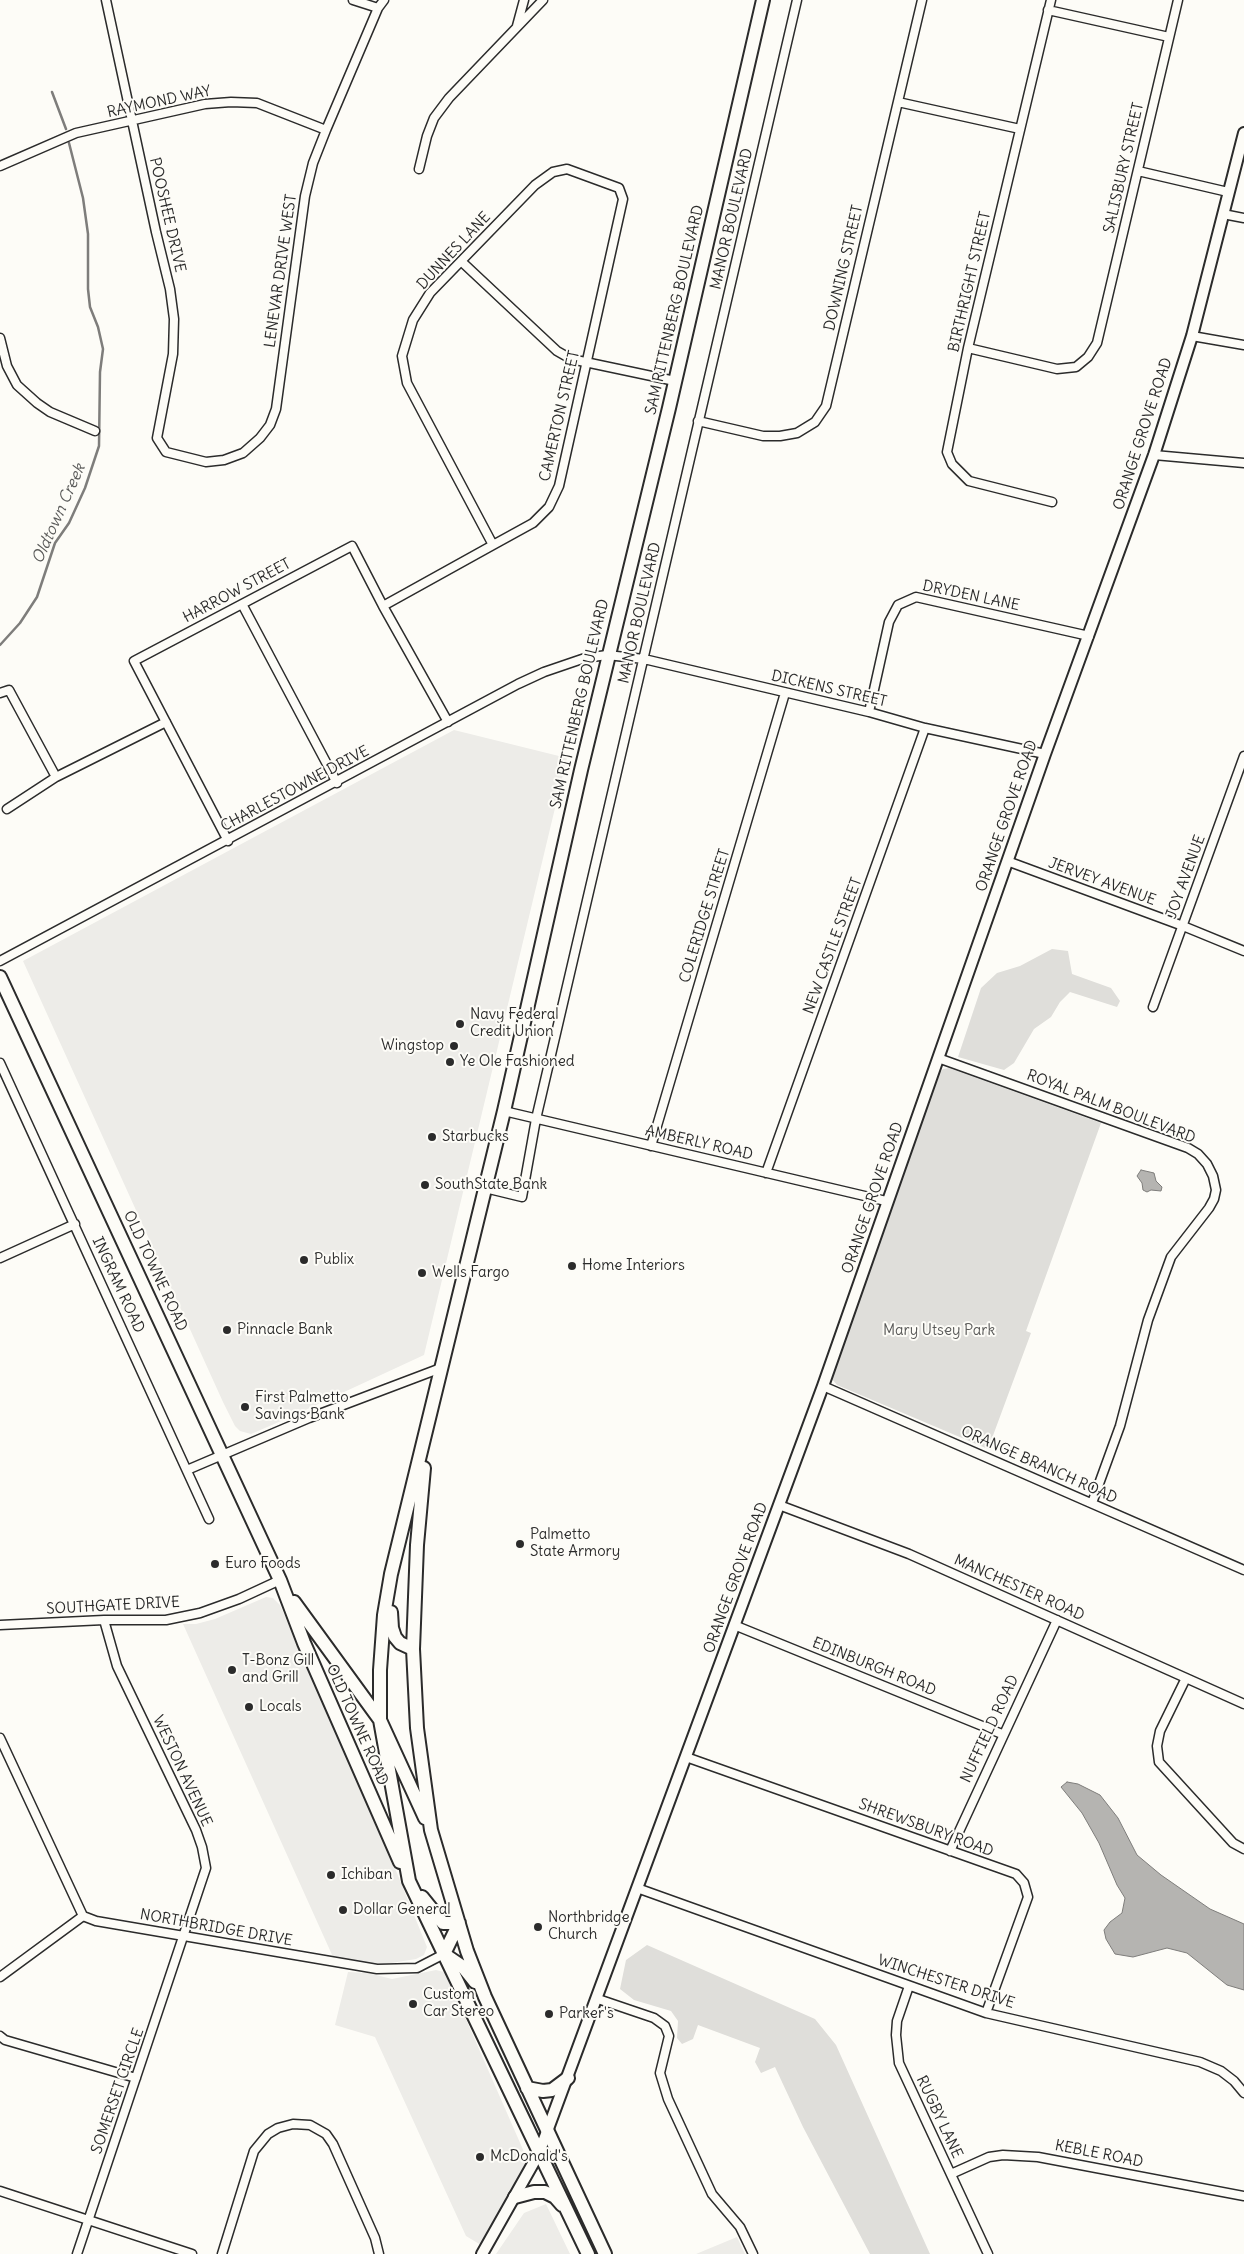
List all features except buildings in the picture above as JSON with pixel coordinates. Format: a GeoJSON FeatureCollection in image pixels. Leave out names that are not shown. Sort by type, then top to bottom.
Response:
{"type":"FeatureCollection","features":[{"type":"Feature","properties":{"kind":"main road","name":"SAM RITTENBERG BOULEVARD"},"geometry":{"type":"LineString","coordinates":[[588,2254],[409,1882],[380,1720],[380,1670],[384,1615],[391,1574],[504,1111],[607,655],[675,382],[763,0]]}},
{"type":"Feature","properties":{"kind":"main road","name":"OLD TOWNE ROAD"},"geometry":{"type":"LineString","coordinates":[[0,977],[3,990],[280,1580],[304,1643],[409,1882]]}},
{"type":"Feature","properties":{"kind":"main road","name":"SAM RITTENBERG BOULEVARD"},"geometry":{"type":"LineString","coordinates":[[430,1415],[416,1545],[413,1649],[417,1728],[431,1830],[459,1923],[485,1997],[605,2254]]}},
{"type":"Feature","properties":{"kind":"main road"},"geometry":{"type":"LineString","coordinates":[[391,1574],[392,1628],[400,1643],[413,1649]]}},
{"type":"Feature","properties":{"kind":"main road","name":"OLD TOWNE ROAD"},"geometry":{"type":"LineString","coordinates":[[280,1580],[299,1610],[380,1720],[431,1830]]}},
{"type":"Feature","properties":{"kind":"main road"},"geometry":{"type":"LineString","coordinates":[[409,1882],[443,1923],[459,1923],[444,1954],[463,1967],[485,1997]]}},
{"type":"Feature","properties":{"kind":"main road"},"geometry":{"type":"LineString","coordinates":[[527,2088],[543,2091],[552,2090],[568,2078]]}},
{"type":"Feature","properties":{"kind":"main road"},"geometry":{"type":"LineString","coordinates":[[515,2197],[534,2192],[545,2192],[555,2197],[567,2210]]}},
{"type":"Feature","properties":{"kind":"street","name":"POOSHEE DRIVE"},"geometry":{"type":"LineString","coordinates":[[106,0],[170,289],[174,320],[173,354],[157,438]]}},
{"type":"Feature","properties":{"kind":"street"},"geometry":{"type":"LineString","coordinates":[[353,0],[378,8]]}},
{"type":"Feature","properties":{"kind":"street","name":"LENEVAR DRIVE WEST"},"geometry":{"type":"LineString","coordinates":[[157,438],[161,447],[166,452],[206,462],[224,460],[243,453],[260,438],[270,425],[276,409],[305,196],[326,130],[378,8],[384,0]]}},
{"type":"Feature","properties":{"kind":"street"},"geometry":{"type":"LineString","coordinates":[[516,28],[524,0]]}},
{"type":"Feature","properties":{"kind":"street"},"geometry":{"type":"LineString","coordinates":[[419,169],[426,136],[434,118],[449,98],[543,0]]}},
{"type":"Feature","properties":{"kind":"street","name":"MANOR BOULEVARD"},"geometry":{"type":"LineString","coordinates":[[485,1188],[522,1197],[536,1119],[797,0]]}},
{"type":"Feature","properties":{"kind":"street","name":"DOWNING STREET"},"geometry":{"type":"LineString","coordinates":[[698,421],[763,436],[780,436],[797,433],[815,422],[826,406],[922,0]]}},
{"type":"Feature","properties":{"kind":"street","name":"BIRTHRIGHT STREET"},"geometry":{"type":"LineString","coordinates":[[1050,0],[968,348],[947,452],[952,464],[969,481],[1052,502]]}},
{"type":"Feature","properties":{"kind":"street","name":"SALISBURY STREET"},"geometry":{"type":"LineString","coordinates":[[968,348],[1057,369],[1076,367],[1088,357],[1097,343],[1178,0]]}},
{"type":"Feature","properties":{"kind":"street"},"geometry":{"type":"LineString","coordinates":[[1048,10],[1169,37]]}},
{"type":"Feature","properties":{"kind":"street"},"geometry":{"type":"LineString","coordinates":[[898,102],[1020,129]]}},
{"type":"Feature","properties":{"kind":"street","name":"RAYMOND WAY"},"geometry":{"type":"LineString","coordinates":[[0,166],[76,133],[205,104],[257,103],[326,130]]}},
{"type":"Feature","properties":{"kind":"street","name":"ORANGE GROVE ROAD"},"geometry":{"type":"LineString","coordinates":[[482,2254],[540,2153],[823,1386],[886,1201],[1044,754],[1154,455],[1192,336],[1244,133]]}},
{"type":"Feature","properties":{"kind":"street","name":"DUNNES LANE"},"geometry":{"type":"LineString","coordinates":[[493,546],[407,383],[402,356],[414,320],[430,294],[534,185],[553,172],[567,169],[608,183],[619,188],[623,199]]}},
{"type":"Feature","properties":{"kind":"street"},"geometry":{"type":"LineString","coordinates":[[1138,171],[1228,192]]}},
{"type":"Feature","properties":{"kind":"street","name":"CAMERTON STREET"},"geometry":{"type":"LineString","coordinates":[[383,606],[533,523],[549,507],[559,486],[623,199]]}},
{"type":"Feature","properties":{"kind":"street"},"geometry":{"type":"LineString","coordinates":[[1223,214],[1244,218]]}},
{"type":"Feature","properties":{"kind":"street"},"geometry":{"type":"LineString","coordinates":[[462,262],[557,351],[571,359],[675,382]]}},
{"type":"Feature","properties":{"kind":"street"},"geometry":{"type":"LineString","coordinates":[[1192,336],[1244,345]]}},
{"type":"Feature","properties":{"kind":"street"},"geometry":{"type":"LineString","coordinates":[[0,338],[7,366],[17,385],[50,412],[95,431]]}},
{"type":"Feature","properties":{"kind":"street"},"geometry":{"type":"LineString","coordinates":[[1154,455],[1244,463]]}},
{"type":"Feature","properties":{"kind":"street","name":"HARROW STREET"},"geometry":{"type":"LineString","coordinates":[[166,722],[134,661],[352,546],[383,606]]}},
{"type":"Feature","properties":{"kind":"street","name":"DRYDEN LANE"},"geometry":{"type":"LineString","coordinates":[[869,712],[889,622],[898,605],[916,596],[1089,636]]}},
{"type":"Feature","properties":{"kind":"street"},"geometry":{"type":"LineString","coordinates":[[242,604],[337,783]]}},
{"type":"Feature","properties":{"kind":"street"},"geometry":{"type":"LineString","coordinates":[[383,606],[448,722]]}},
{"type":"Feature","properties":{"kind":"street","name":"DICKENS STREET"},"geometry":{"type":"LineString","coordinates":[[607,655],[644,659],[869,712],[925,728],[1044,754]]}},
{"type":"Feature","properties":{"kind":"street","name":"CHARLESTOWNE DRIVE"},"geometry":{"type":"LineString","coordinates":[[0,961],[544,672],[585,658],[607,655]]}},
{"type":"Feature","properties":{"kind":"street"},"geometry":{"type":"LineString","coordinates":[[0,693],[9,690],[56,777]]}},
{"type":"Feature","properties":{"kind":"street","name":"COLERIDGE STREET"},"geometry":{"type":"LineString","coordinates":[[651,1146],[785,693]]}},
{"type":"Feature","properties":{"kind":"street"},"geometry":{"type":"LineString","coordinates":[[7,809],[56,777],[166,722],[228,840]]}},
{"type":"Feature","properties":{"kind":"street","name":"NEW CASTLE STREET"},"geometry":{"type":"LineString","coordinates":[[766,1173],[925,728]]}},
{"type":"Feature","properties":{"kind":"street","name":"JOY AVENUE"},"geometry":{"type":"LineString","coordinates":[[1152,1007],[1244,756]]}},
{"type":"Feature","properties":{"kind":"street","name":"JERVEY AVENUE"},"geometry":{"type":"LineString","coordinates":[[1006,862],[1244,950]]}},
{"type":"Feature","properties":{"kind":"street","name":"ROYAL PALM BOULEVARD"},"geometry":{"type":"LineString","coordinates":[[938,1058],[1188,1148],[1198,1154],[1207,1164],[1213,1176],[1216,1190],[1214,1199],[1171,1257],[1148,1320],[1120,1426],[1092,1503]]}},
{"type":"Feature","properties":{"kind":"street","name":"INGRAM ROAD"},"geometry":{"type":"LineString","coordinates":[[0,1063],[209,1519]]}},
{"type":"Feature","properties":{"kind":"street","name":"AMBERLY ROAD"},"geometry":{"type":"LineString","coordinates":[[504,1111],[886,1201]]}},
{"type":"Feature","properties":{"kind":"street"},"geometry":{"type":"LineString","coordinates":[[0,1258],[75,1224]]}},
{"type":"Feature","properties":{"kind":"street"},"geometry":{"type":"LineString","coordinates":[[187,1470],[309,1418],[441,1368]]}},
{"type":"Feature","properties":{"kind":"street","name":"ORANGE BRANCH ROAD"},"geometry":{"type":"LineString","coordinates":[[823,1386],[1244,1570]]}},
{"type":"Feature","properties":{"kind":"street","name":"MANCHESTER ROAD"},"geometry":{"type":"LineString","coordinates":[[779,1505],[910,1554],[1244,1704]]}},
{"type":"Feature","properties":{"kind":"street","name":"SOUTHGATE DRIVE"},"geometry":{"type":"LineString","coordinates":[[0,1625],[104,1620],[166,1620],[200,1613],[239,1599],[280,1580]]}},
{"type":"Feature","properties":{"kind":"street","name":"WESTON AVENUE"},"geometry":{"type":"LineString","coordinates":[[104,1620],[117,1666],[202,1847],[206,1868],[184,1937]]}},
{"type":"Feature","properties":{"kind":"street","name":"NUFFIELD ROAD"},"geometry":{"type":"LineString","coordinates":[[950,1850],[1002,1734],[1057,1620]]}},
{"type":"Feature","properties":{"kind":"street","name":"EDINBURGH ROAD"},"geometry":{"type":"LineString","coordinates":[[734,1625],[1002,1734]]}},
{"type":"Feature","properties":{"kind":"street"},"geometry":{"type":"LineString","coordinates":[[1186,1678],[1160,1731],[1157,1746],[1159,1762],[1233,1843],[1244,1850]]}},
{"type":"Feature","properties":{"kind":"street"},"geometry":{"type":"LineString","coordinates":[[0,1738],[83,1916],[0,1977]]}},
{"type":"Feature","properties":{"kind":"street","name":"SHREWSBURY ROAD"},"geometry":{"type":"LineString","coordinates":[[686,1757],[1016,1874],[1024,1883],[1028,1897],[986,2013]]}},
{"type":"Feature","properties":{"kind":"street","name":"WINCHESTER DRIVE"},"geometry":{"type":"LineString","coordinates":[[637,1888],[986,2013],[1200,2062],[1221,2071],[1234,2081],[1244,2093]]}},
{"type":"Feature","properties":{"kind":"street","name":"NORTHBRIDGE DRIVE"},"geometry":{"type":"LineString","coordinates":[[83,1916],[96,1921],[377,1970],[416,1968],[444,1954]]}},
{"type":"Feature","properties":{"kind":"street","name":"SOMERSET CIRCLE"},"geometry":{"type":"LineString","coordinates":[[77,2254],[184,1937]]}},
{"type":"Feature","properties":{"kind":"street","name":"RUGBY LANE"},"geometry":{"type":"LineString","coordinates":[[909,1986],[897,2021],[898,2056],[988,2254]]}},
{"type":"Feature","properties":{"kind":"street"},"geometry":{"type":"LineString","coordinates":[[598,1999],[654,2018],[665,2026],[669,2036],[660,2073],[668,2099],[712,2194],[740,2227],[753,2254]]}},
{"type":"Feature","properties":{"kind":"street"},"geometry":{"type":"LineString","coordinates":[[0,2036],[5,2040],[136,2078]]}},
{"type":"Feature","properties":{"kind":"street"},"geometry":{"type":"LineString","coordinates":[[222,2254],[254,2151],[268,2134],[278,2128],[293,2124],[310,2125],[326,2134],[375,2238],[379,2254]]}},
{"type":"Feature","properties":{"kind":"street","name":"KEBLE ROAD"},"geometry":{"type":"LineString","coordinates":[[951,2174],[989,2157],[1003,2155],[1038,2157],[1244,2196]]}},
{"type":"Feature","properties":{"kind":"street"},"geometry":{"type":"LineString","coordinates":[[0,2191],[192,2254]]}},
{"type":"Feature","properties":{"kind":"shaded area"},"geometry":{"type":"Polygon","coordinates":[[[454,730],[567,758],[424,1355],[251,1434],[240,1431],[235,1426],[223,1402],[23,961],[454,730]]]}},
{"type":"Feature","properties":{"kind":"shaded area"},"geometry":{"type":"Polygon","coordinates":[[[1141,1170],[1154,1173],[1156,1181],[1162,1187],[1161,1191],[1151,1190],[1147,1192],[1143,1190],[1142,1183],[1137,1176],[1141,1170]]]}},
{"type":"Feature","properties":{"kind":"shaded area"},"geometry":{"type":"Polygon","coordinates":[[[266,1597],[273,1598],[280,1605],[377,1824],[427,1947],[424,1955],[416,1959],[379,1965],[333,1957],[183,1624],[196,1624],[215,1619],[266,1597]]]}},
{"type":"Feature","properties":{"kind":"shaded area"},"geometry":{"type":"Polygon","coordinates":[[[1067,1782],[1078,1784],[1100,1795],[1118,1818],[1137,1855],[1161,1875],[1210,1909],[1244,1924],[1244,1990],[1227,1985],[1187,1953],[1167,1948],[1133,1957],[1115,1954],[1106,1939],[1104,1930],[1110,1922],[1122,1913],[1125,1898],[1117,1885],[1099,1843],[1082,1813],[1061,1787],[1067,1782]]]}},
{"type":"Feature","properties":{"kind":"shaded area"},"geometry":{"type":"Polygon","coordinates":[[[436,1970],[444,1972],[447,1976],[528,2161],[481,2245],[466,2236],[375,2037],[335,2025],[348,1972],[368,1973],[392,1979],[436,1970]]]}},
{"type":"Feature","properties":{"kind":"shaded area"},"geometry":{"type":"Polygon","coordinates":[[[546,2204],[570,2254],[496,2254],[524,2213],[546,2204]]]}},
{"type":"Feature","properties":{"kind":"shaded area"},"geometry":{"type":"Polygon","coordinates":[[[737,2237],[745,2254],[696,2254],[737,2237]]]}},
{"type":"Feature","properties":{"kind":"green space"},"geometry":{"type":"Polygon","coordinates":[[[1052,949],[1068,951],[1072,974],[1111,988],[1120,1001],[1117,1007],[1070,992],[1060,1002],[1051,1017],[1034,1029],[1014,1063],[1004,1070],[958,1057],[981,988],[997,973],[1020,966],[1052,949]]]}},
{"type":"Feature","properties":{"kind":"green space","name":"Mary Utsey Park"},"geometry":{"type":"Polygon","coordinates":[[[949,1068],[1101,1123],[1026,1331],[1031,1333],[988,1449],[837,1385],[832,1379],[832,1371],[939,1074],[943,1069],[949,1068]]]}},
{"type":"Feature","properties":{"kind":"green space"},"geometry":{"type":"Polygon","coordinates":[[[647,1945],[815,2019],[836,2045],[930,2254],[870,2254],[803,2127],[775,2067],[761,2073],[755,2062],[760,2048],[698,2025],[693,2039],[682,2044],[677,2038],[678,2021],[671,2011],[634,2000],[620,1989],[626,1960],[647,1945]]]}},
{"type":"Feature","properties":{"kind":"waterway","name":"Oldtown Creek"},"geometry":{"type":"LineString","coordinates":[[52,92],[66,129]]}},
{"type":"Feature","properties":{"kind":"waterway","name":"Oldtown Creek"},"geometry":{"type":"LineString","coordinates":[[0,645],[20,623],[37,597],[55,543],[69,523],[85,488],[99,446],[100,372],[103,349],[98,327],[90,307],[88,289],[88,234],[83,198],[69,143]]}},
{"type":"Feature","properties":{"kind":"place","name":"Navy Federal Credit Union"},"geometry":{"type":"Point","coordinates":[460,1024]}},
{"type":"Feature","properties":{"kind":"place","name":"Wingstop"},"geometry":{"type":"Point","coordinates":[454,1046]}},
{"type":"Feature","properties":{"kind":"place","name":"Ye Ole Fashioned"},"geometry":{"type":"Point","coordinates":[450,1062]}},
{"type":"Feature","properties":{"kind":"place","name":"Starbucks"},"geometry":{"type":"Point","coordinates":[432,1137]}},
{"type":"Feature","properties":{"kind":"place","name":"SouthState Bank"},"geometry":{"type":"Point","coordinates":[425,1185]}},
{"type":"Feature","properties":{"kind":"place","name":"Publix"},"geometry":{"type":"Point","coordinates":[304,1260]}},
{"type":"Feature","properties":{"kind":"place","name":"Home Interiors"},"geometry":{"type":"Point","coordinates":[572,1266]}},
{"type":"Feature","properties":{"kind":"place","name":"Wells Fargo"},"geometry":{"type":"Point","coordinates":[422,1273]}},
{"type":"Feature","properties":{"kind":"place","name":"Pinnacle Bank"},"geometry":{"type":"Point","coordinates":[227,1330]}},
{"type":"Feature","properties":{"kind":"place","name":"First Palmetto Savings Bank"},"geometry":{"type":"Point","coordinates":[245,1407]}},
{"type":"Feature","properties":{"kind":"place","name":"Palmetto State Armory"},"geometry":{"type":"Point","coordinates":[520,1544]}},
{"type":"Feature","properties":{"kind":"place","name":"Euro Foods"},"geometry":{"type":"Point","coordinates":[215,1564]}},
{"type":"Feature","properties":{"kind":"place","name":"T-Bonz Gill and Grill"},"geometry":{"type":"Point","coordinates":[232,1670]}},
{"type":"Feature","properties":{"kind":"place","name":"Locals"},"geometry":{"type":"Point","coordinates":[249,1707]}},
{"type":"Feature","properties":{"kind":"place","name":"Ichiban"},"geometry":{"type":"Point","coordinates":[331,1875]}},
{"type":"Feature","properties":{"kind":"place","name":"Dollar General"},"geometry":{"type":"Point","coordinates":[343,1910]}},
{"type":"Feature","properties":{"kind":"place","name":"Northbridge Church"},"geometry":{"type":"Point","coordinates":[538,1927]}},
{"type":"Feature","properties":{"kind":"place","name":"Custom Car Stereo"},"geometry":{"type":"Point","coordinates":[413,2004]}},
{"type":"Feature","properties":{"kind":"place","name":"Parker's"},"geometry":{"type":"Point","coordinates":[549,2014]}},
{"type":"Feature","properties":{"kind":"place","name":"McDonald's"},"geometry":{"type":"Point","coordinates":[480,2157]}}]}
